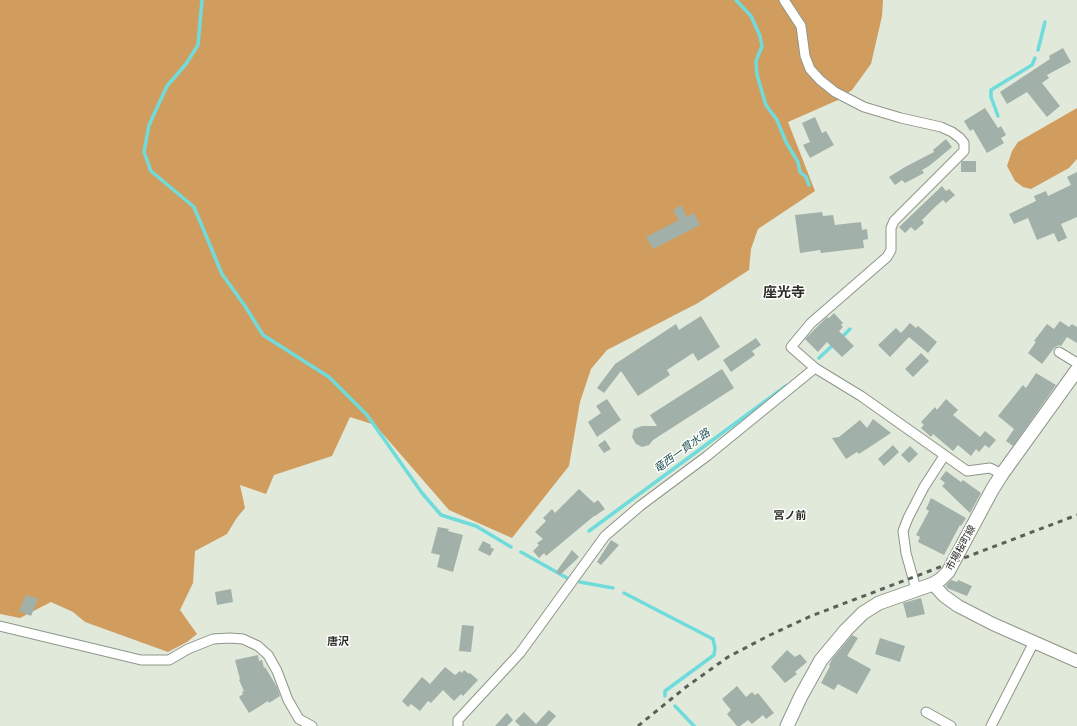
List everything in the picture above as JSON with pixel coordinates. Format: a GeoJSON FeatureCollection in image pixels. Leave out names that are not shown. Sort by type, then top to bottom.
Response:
{"type":"FeatureCollection","features":[{"type":"Feature","properties":{"kind":"main road","name":"市場桜町線"},"geometry":{"type":"LineString","coordinates":[[787,726],[801,696],[821,660],[846,630],[863,613],[879,603],[933,584],[948,572],[1002,474],[1077,370]]}},
{"type":"Feature","properties":{"kind":"street"},"geometry":{"type":"LineString","coordinates":[[784,0],[801,26],[805,56],[810,69],[820,80],[835,92],[864,107],[901,118],[941,127],[952,132],[964,143],[964,151],[894,221],[891,228],[891,250],[887,257],[811,323],[791,347],[815,368],[861,396],[967,471],[990,468],[1002,474]]}},
{"type":"Feature","properties":{"kind":"street"},"geometry":{"type":"LineString","coordinates":[[1059,352],[1077,363]]}},
{"type":"Feature","properties":{"kind":"street"},"geometry":{"type":"LineString","coordinates":[[458,726],[458,720],[520,653],[605,536],[640,506],[707,456],[815,368]]}},
{"type":"Feature","properties":{"kind":"street"},"geometry":{"type":"LineString","coordinates":[[916,589],[906,553],[903,531],[924,487],[944,456]]}},
{"type":"Feature","properties":{"kind":"street"},"geometry":{"type":"LineString","coordinates":[[933,584],[944,596],[958,606],[993,624],[1077,661]]}},
{"type":"Feature","properties":{"kind":"street"},"geometry":{"type":"LineString","coordinates":[[0,626],[141,660],[169,660],[188,649],[213,639],[230,638],[243,640],[258,646],[268,655],[277,671],[288,700],[299,719],[312,726]]}},
{"type":"Feature","properties":{"kind":"street"},"geometry":{"type":"LineString","coordinates":[[991,726],[1034,642]]}},
{"type":"Feature","properties":{"kind":"street"},"geometry":{"type":"LineString","coordinates":[[926,712],[951,726]]}},
{"type":"Feature","properties":{"kind":"shaded area"},"geometry":{"type":"Polygon","coordinates":[[[0,0],[883,0],[882,16],[871,64],[852,90],[838,100],[788,122],[815,191],[758,229],[751,249],[749,270],[698,303],[607,350],[591,369],[580,402],[569,466],[512,538],[449,510],[375,425],[350,417],[332,456],[274,475],[266,494],[240,485],[245,508],[227,534],[195,551],[193,583],[180,610],[197,634],[187,642],[168,652],[85,622],[73,612],[51,602],[20,618],[0,614],[0,0]]]}},
{"type":"Feature","properties":{"kind":"shaded area"},"geometry":{"type":"Polygon","coordinates":[[[1077,108],[1077,159],[1069,168],[1031,189],[1023,187],[1015,181],[1007,166],[1012,151],[1018,142],[1077,108]]]}},
{"type":"Feature","properties":{"kind":"building"},"geometry":{"type":"Polygon","coordinates":[[[1063,48],[1071,62],[1047,75],[1049,78],[1042,83],[1060,106],[1047,117],[1027,92],[1007,104],[1000,92],[1050,59],[1049,56],[1063,48]]]}},
{"type":"Feature","properties":{"kind":"building"},"geometry":{"type":"Polygon","coordinates":[[[985,108],[998,128],[1001,126],[1006,135],[1001,138],[1004,143],[987,153],[973,129],[970,131],[964,121],[985,108]]]}},
{"type":"Feature","properties":{"kind":"building"},"geometry":{"type":"Polygon","coordinates":[[[815,117],[822,133],[826,131],[834,145],[810,158],[803,145],[810,142],[802,123],[815,117]]]}},
{"type":"Feature","properties":{"kind":"building"},"geometry":{"type":"Polygon","coordinates":[[[946,139],[952,147],[922,170],[924,173],[905,183],[902,180],[895,185],[889,177],[934,152],[933,150],[946,139]]]}},
{"type":"Feature","properties":{"kind":"building"},"geometry":{"type":"Polygon","coordinates":[[[962,161],[976,161],[976,172],[961,172],[962,161]]]}},
{"type":"Feature","properties":{"kind":"building"},"geometry":{"type":"Polygon","coordinates":[[[1077,172],[1077,217],[1061,224],[1067,238],[1058,242],[1054,233],[1037,240],[1028,218],[1014,224],[1009,214],[1036,201],[1034,196],[1046,191],[1048,196],[1071,185],[1067,177],[1077,172]]]}},
{"type":"Feature","properties":{"kind":"building"},"geometry":{"type":"Polygon","coordinates":[[[942,186],[946,191],[949,189],[955,195],[946,203],[943,200],[936,206],[922,220],[924,223],[915,231],[911,227],[905,233],[899,227],[942,186]]]}},
{"type":"Feature","properties":{"kind":"building"},"geometry":{"type":"Polygon","coordinates":[[[681,205],[687,217],[694,213],[700,225],[653,249],[646,237],[679,220],[673,210],[681,205]]]}},
{"type":"Feature","properties":{"kind":"building"},"geometry":{"type":"Polygon","coordinates":[[[822,212],[823,216],[833,215],[835,225],[861,222],[862,230],[867,229],[868,239],[863,240],[864,248],[821,253],[820,250],[800,253],[795,215],[822,212]]]}},
{"type":"Feature","properties":{"kind":"building"},"geometry":{"type":"Polygon","coordinates":[[[834,313],[843,323],[841,325],[843,327],[839,331],[854,346],[842,357],[827,342],[818,352],[805,339],[827,317],[829,318],[834,313]]]}},
{"type":"Feature","properties":{"kind":"building"},"geometry":{"type":"Polygon","coordinates":[[[701,316],[720,347],[698,361],[693,353],[667,370],[670,375],[638,396],[621,371],[604,393],[597,388],[615,364],[676,324],[679,330],[701,316]]]}},
{"type":"Feature","properties":{"kind":"building"},"geometry":{"type":"Polygon","coordinates":[[[1060,321],[1069,327],[1072,324],[1077,327],[1077,343],[1067,337],[1061,346],[1059,345],[1054,348],[1042,364],[1028,353],[1036,342],[1034,341],[1047,324],[1054,329],[1060,321]]]}},
{"type":"Feature","properties":{"kind":"building"},"geometry":{"type":"Polygon","coordinates":[[[910,323],[916,328],[918,326],[937,342],[928,353],[909,337],[890,357],[878,345],[896,328],[901,333],[910,323]]]}},
{"type":"Feature","properties":{"kind":"building"},"geometry":{"type":"Polygon","coordinates":[[[756,338],[761,345],[752,351],[755,355],[731,372],[723,360],[756,338]]]}},
{"type":"Feature","properties":{"kind":"building"},"geometry":{"type":"Polygon","coordinates":[[[921,353],[929,361],[913,377],[905,369],[921,353]]]}},
{"type":"Feature","properties":{"kind":"building"},"geometry":{"type":"Polygon","coordinates":[[[722,369],[734,388],[653,440],[649,445],[642,447],[636,444],[632,437],[634,429],[642,426],[657,426],[650,415],[722,369]]]}},
{"type":"Feature","properties":{"kind":"building"},"geometry":{"type":"Polygon","coordinates":[[[1036,373],[1056,385],[1013,446],[1006,441],[1014,429],[998,416],[1023,385],[1026,388],[1036,373]]]}},
{"type":"Feature","properties":{"kind":"building"},"geometry":{"type":"Polygon","coordinates":[[[607,399],[621,420],[597,437],[588,422],[601,413],[596,406],[607,399]]]}},
{"type":"Feature","properties":{"kind":"building"},"geometry":{"type":"Polygon","coordinates":[[[946,399],[958,410],[953,415],[980,437],[985,431],[996,440],[989,448],[985,445],[979,452],[976,449],[971,456],[958,445],[953,451],[933,434],[931,437],[921,428],[924,425],[921,422],[935,407],[937,410],[946,399]]]}},
{"type":"Feature","properties":{"kind":"building"},"geometry":{"type":"Polygon","coordinates":[[[873,419],[891,433],[859,454],[857,452],[846,459],[832,438],[839,437],[860,420],[867,428],[873,419]]]}},
{"type":"Feature","properties":{"kind":"building"},"geometry":{"type":"Polygon","coordinates":[[[605,440],[611,449],[604,453],[598,445],[605,440]]]}},
{"type":"Feature","properties":{"kind":"building"},"geometry":{"type":"Polygon","coordinates":[[[893,445],[899,452],[884,466],[878,459],[893,445]]]}},
{"type":"Feature","properties":{"kind":"building"},"geometry":{"type":"Polygon","coordinates":[[[910,446],[918,454],[909,463],[901,455],[910,446]]]}},
{"type":"Feature","properties":{"kind":"building"},"geometry":{"type":"Polygon","coordinates":[[[946,471],[961,482],[963,480],[981,493],[970,513],[942,486],[945,483],[940,479],[946,471]]]}},
{"type":"Feature","properties":{"kind":"building"},"geometry":{"type":"Polygon","coordinates":[[[579,489],[594,503],[598,500],[605,509],[594,516],[546,556],[544,553],[539,558],[533,551],[539,545],[537,543],[543,539],[535,532],[546,521],[543,518],[552,509],[555,513],[579,489]]]}},
{"type":"Feature","properties":{"kind":"building"},"geometry":{"type":"Polygon","coordinates":[[[931,498],[966,518],[961,526],[960,525],[944,555],[918,542],[920,537],[916,535],[929,511],[926,509],[931,498]]]}},
{"type":"Feature","properties":{"kind":"building"},"geometry":{"type":"Polygon","coordinates":[[[438,527],[449,529],[448,531],[463,535],[453,572],[437,567],[440,555],[431,553],[438,527]]]}},
{"type":"Feature","properties":{"kind":"building"},"geometry":{"type":"Polygon","coordinates":[[[611,540],[619,545],[601,565],[597,562],[611,540]]]}},
{"type":"Feature","properties":{"kind":"building"},"geometry":{"type":"Polygon","coordinates":[[[483,541],[491,545],[490,547],[494,549],[490,556],[478,550],[483,541]]]}},
{"type":"Feature","properties":{"kind":"building"},"geometry":{"type":"Polygon","coordinates":[[[572,550],[579,557],[560,575],[556,572],[572,550]]]}},
{"type":"Feature","properties":{"kind":"building"},"geometry":{"type":"Polygon","coordinates":[[[951,580],[957,582],[958,580],[972,586],[967,596],[947,588],[946,585],[951,580]]]}},
{"type":"Feature","properties":{"kind":"building"},"geometry":{"type":"Polygon","coordinates":[[[231,589],[233,602],[217,605],[215,592],[231,589]]]}},
{"type":"Feature","properties":{"kind":"building"},"geometry":{"type":"Polygon","coordinates":[[[26,595],[38,599],[31,616],[19,611],[26,595]]]}},
{"type":"Feature","properties":{"kind":"building"},"geometry":{"type":"Polygon","coordinates":[[[921,598],[925,614],[907,618],[903,603],[921,598]]]}},
{"type":"Feature","properties":{"kind":"building"},"geometry":{"type":"Polygon","coordinates":[[[462,625],[474,626],[471,652],[459,651],[462,625]]]}},
{"type":"Feature","properties":{"kind":"building"},"geometry":{"type":"Polygon","coordinates":[[[852,635],[858,638],[847,656],[871,669],[857,694],[838,684],[834,690],[821,683],[832,659],[852,635]]]}},
{"type":"Feature","properties":{"kind":"building"},"geometry":{"type":"Polygon","coordinates":[[[880,638],[905,646],[900,662],[875,654],[880,638]]]}},
{"type":"Feature","properties":{"kind":"building"},"geometry":{"type":"Polygon","coordinates":[[[787,650],[795,657],[800,654],[807,662],[795,672],[797,674],[785,683],[771,667],[787,650]]]}},
{"type":"Feature","properties":{"kind":"building"},"geometry":{"type":"Polygon","coordinates":[[[258,655],[259,661],[262,660],[264,668],[265,667],[277,687],[280,696],[269,703],[268,701],[249,713],[239,697],[244,691],[239,680],[235,660],[258,655]]]}},
{"type":"Feature","properties":{"kind":"building"},"geometry":{"type":"Polygon","coordinates":[[[445,667],[455,675],[460,671],[462,673],[464,670],[478,680],[463,696],[461,694],[454,701],[443,690],[431,703],[428,701],[420,711],[411,704],[408,707],[402,701],[422,677],[430,684],[445,667]]]}},
{"type":"Feature","properties":{"kind":"building"},"geometry":{"type":"Polygon","coordinates":[[[737,686],[746,697],[752,692],[755,695],[758,693],[774,713],[766,719],[763,715],[752,724],[748,720],[740,726],[737,726],[727,714],[731,710],[722,699],[737,686]]]}},
{"type":"Feature","properties":{"kind":"building"},"geometry":{"type":"Polygon","coordinates":[[[549,710],[556,716],[547,726],[520,726],[515,721],[524,712],[536,724],[549,710]]]}},
{"type":"Feature","properties":{"kind":"building"},"geometry":{"type":"Polygon","coordinates":[[[507,713],[513,720],[507,726],[495,726],[507,713]]]}},
{"type":"Feature","properties":{"kind":"waterway"},"geometry":{"type":"LineString","coordinates":[[202,0],[198,45],[186,64],[167,86],[149,125],[144,152],[151,171],[194,207],[222,274],[245,306],[263,335],[329,377],[367,415],[422,493],[441,515],[476,526],[511,547]]}},
{"type":"Feature","properties":{"kind":"waterway"},"geometry":{"type":"LineString","coordinates":[[736,0],[751,16],[760,36],[762,46],[756,61],[757,75],[766,105],[777,120],[786,142],[798,162],[800,172],[806,177],[809,185]]}},
{"type":"Feature","properties":{"kind":"waterway"},"geometry":{"type":"LineString","coordinates":[[1038,50],[1045,22]]}},
{"type":"Feature","properties":{"kind":"waterway"},"geometry":{"type":"LineString","coordinates":[[998,116],[991,97],[991,90],[1032,65],[1035,58]]}},
{"type":"Feature","properties":{"kind":"waterway","name":"竜西一貫水路"},"geometry":{"type":"LineString","coordinates":[[841,338],[850,329]]}},
{"type":"Feature","properties":{"kind":"waterway","name":"竜西一貫水路"},"geometry":{"type":"LineString","coordinates":[[819,358],[835,343]]}},
{"type":"Feature","properties":{"kind":"waterway","name":"竜西一貫水路"},"geometry":{"type":"LineString","coordinates":[[589,531],[786,386]]}},
{"type":"Feature","properties":{"kind":"waterway","name":"竜西一貫水路"},"geometry":{"type":"LineString","coordinates":[[521,552],[567,578]]}},
{"type":"Feature","properties":{"kind":"waterway"},"geometry":{"type":"LineString","coordinates":[[580,582],[613,588]]}},
{"type":"Feature","properties":{"kind":"waterway"},"geometry":{"type":"LineString","coordinates":[[624,593],[713,639],[715,648],[714,655],[665,691],[665,696]]}},
{"type":"Feature","properties":{"kind":"waterway"},"geometry":{"type":"LineString","coordinates":[[675,706],[694,726]]}},
{"type":"Feature","properties":{"kind":"railway"},"geometry":{"type":"LineString","coordinates":[[638,726],[686,687],[728,657],[770,635],[811,616],[1077,515]]}},
{"type":"Feature","properties":{"kind":"district","name":"座光寺"},"geometry":{"type":"Point","coordinates":[784,293]}},
{"type":"Feature","properties":{"kind":"district","name":"宮ノ前"},"geometry":{"type":"Point","coordinates":[790,516]}},
{"type":"Feature","properties":{"kind":"district","name":"唐沢"},"geometry":{"type":"Point","coordinates":[338,642]}}]}
